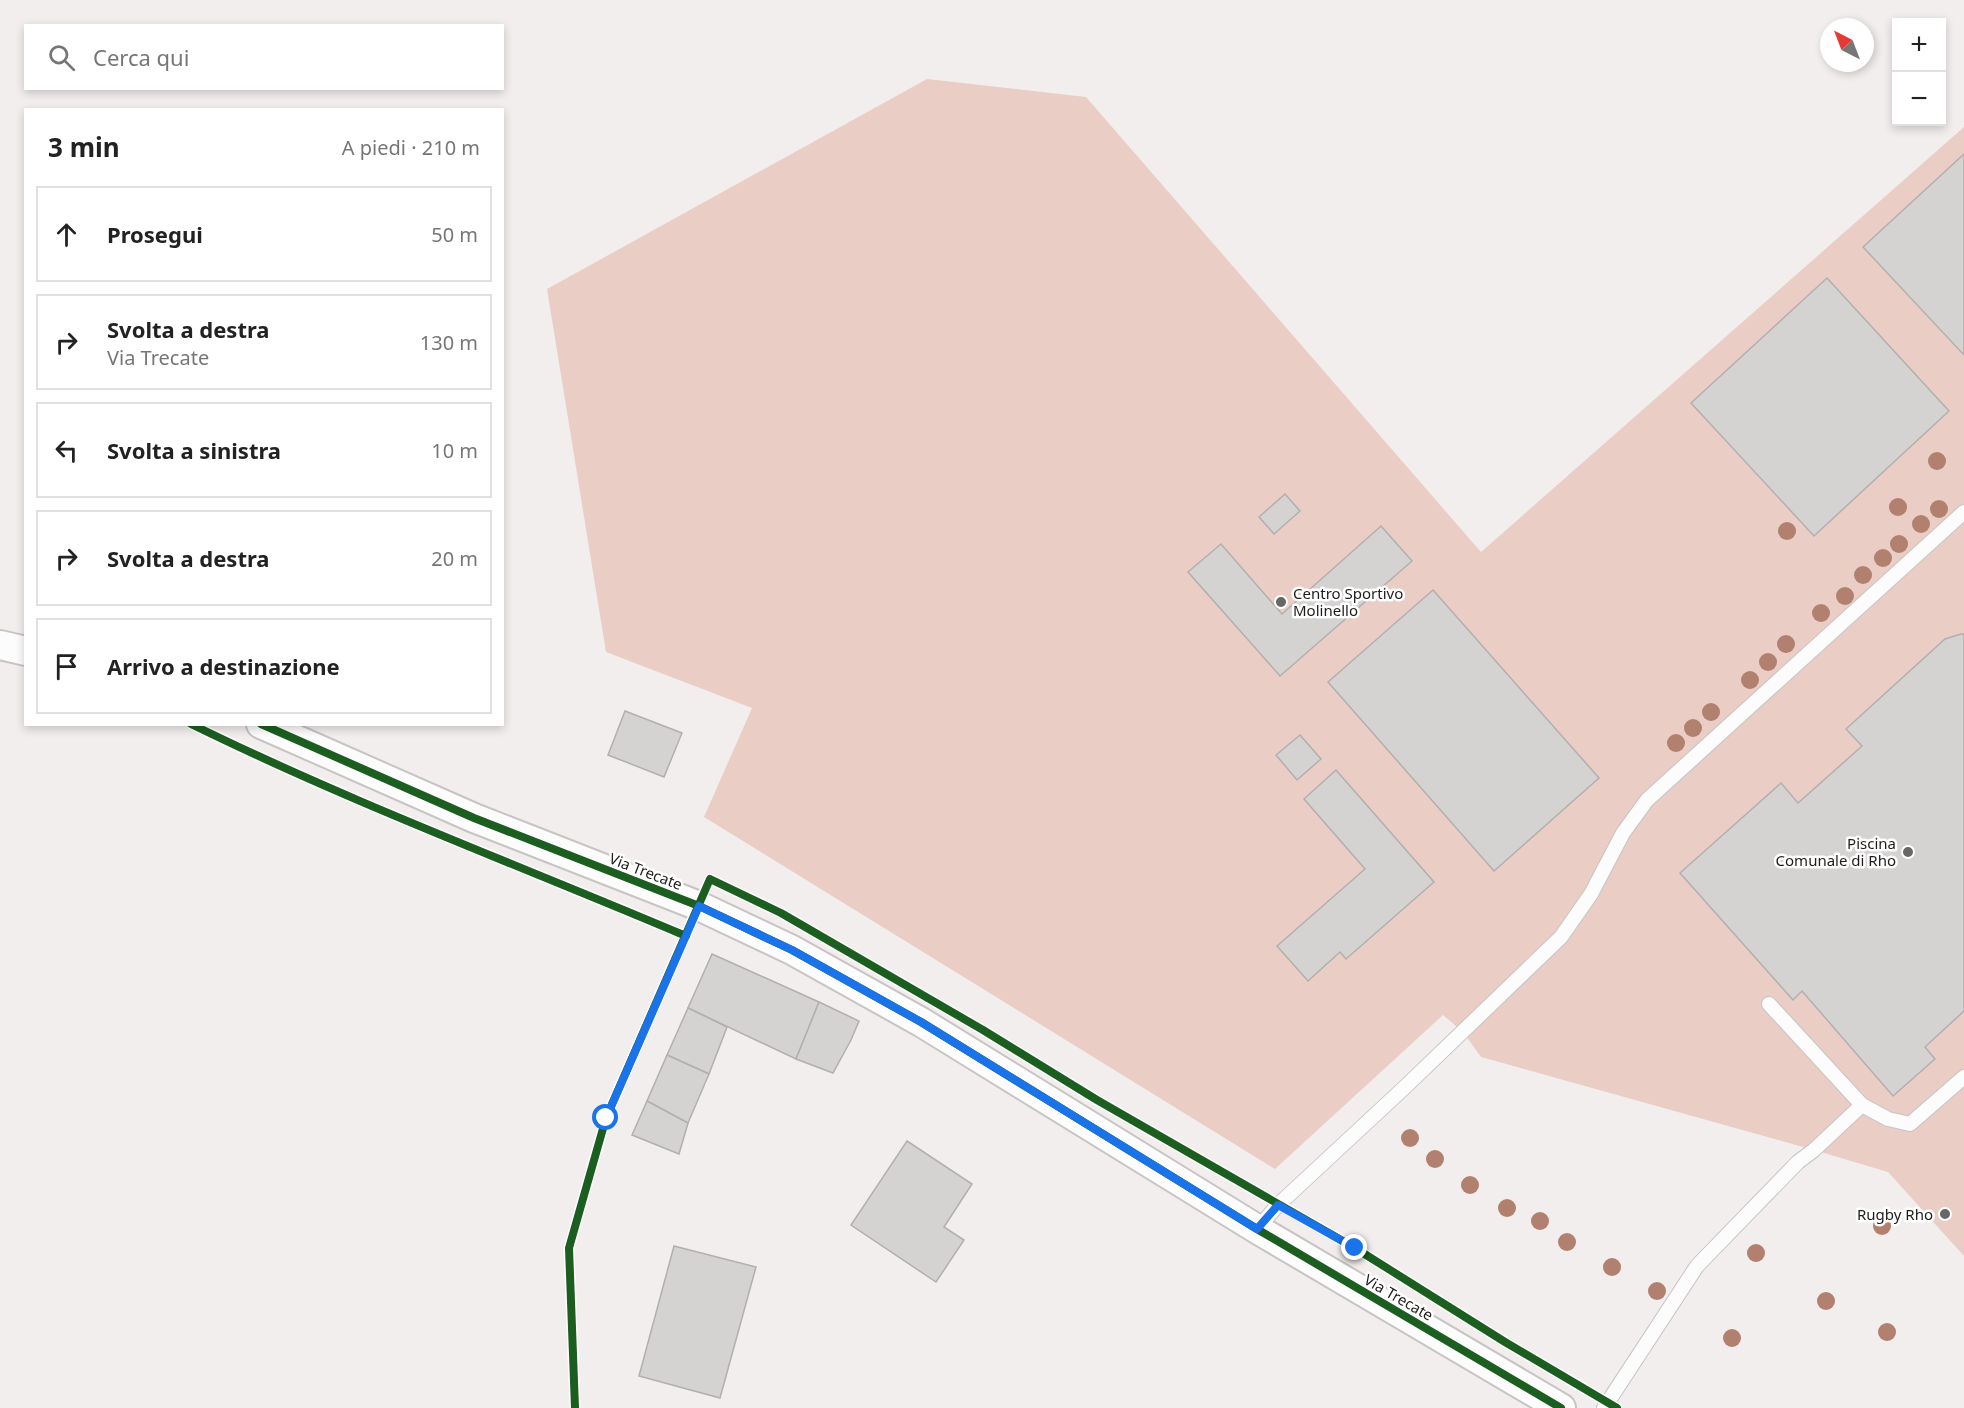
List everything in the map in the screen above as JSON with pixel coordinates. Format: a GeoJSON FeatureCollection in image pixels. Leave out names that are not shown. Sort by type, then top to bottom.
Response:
{"type":"FeatureCollection","features":[{"type":"Feature","properties":{"kind":"street"},"geometry":{"type":"LineString","coordinates":[[0,645],[24,651]]}},
{"type":"Feature","properties":{"kind":"street","name":"Via Trecate"},"geometry":{"type":"LineString","coordinates":[[266,726],[474,818],[699,906],[792,950],[921,1022],[1257,1229],[1561,1408]]}},
{"type":"Feature","properties":{"kind":"lane"},"geometry":{"type":"LineString","coordinates":[[1257,1229],[1278,1205],[1561,937],[1591,894],[1623,832],[1647,800],[1964,512]]}},
{"type":"Feature","properties":{"kind":"lane"},"geometry":{"type":"LineString","coordinates":[[1769,1004],[1862,1105],[1888,1119],[1911,1124],[1964,1077]]}},
{"type":"Feature","properties":{"kind":"lane"},"geometry":{"type":"LineString","coordinates":[[1604,1408],[1697,1266],[1798,1162],[1862,1105]]}},
{"type":"Feature","properties":{"kind":"shaded area","name":"Centro Sportivo Molinello"},"geometry":{"type":"Polygon","coordinates":[[[927,79],[1086,97],[1481,552],[1964,127],[1964,1256],[1888,1172],[1481,1057],[1463,1032],[1443,1015],[1275,1169],[704,817],[752,708],[606,652],[547,289],[927,79]]]}},
{"type":"Feature","properties":{"kind":"building"},"geometry":{"type":"Polygon","coordinates":[[[1964,154],[1964,355],[1863,247],[1964,154]]]}},
{"type":"Feature","properties":{"kind":"building"},"geometry":{"type":"Polygon","coordinates":[[[1827,278],[1949,411],[1814,536],[1691,403],[1827,278]]]}},
{"type":"Feature","properties":{"kind":"building"},"geometry":{"type":"Polygon","coordinates":[[[1285,494],[1300,511],[1274,534],[1259,517],[1285,494]]]}},
{"type":"Feature","properties":{"kind":"building"},"geometry":{"type":"Polygon","coordinates":[[[1381,526],[1412,561],[1280,676],[1188,572],[1221,544],[1282,614],[1381,526]]]}},
{"type":"Feature","properties":{"kind":"building"},"geometry":{"type":"Polygon","coordinates":[[[1433,590],[1599,778],[1494,871],[1328,682],[1433,590]]]}},
{"type":"Feature","properties":{"kind":"building"},"geometry":{"type":"Polygon","coordinates":[[[1964,634],[1964,1011],[1925,1047],[1935,1059],[1893,1096],[1802,991],[1793,1000],[1680,873],[1781,783],[1798,803],[1862,746],[1846,729],[1945,639],[1964,634]]]}},
{"type":"Feature","properties":{"kind":"building"},"geometry":{"type":"Polygon","coordinates":[[[625,711],[682,733],[664,777],[608,755],[625,711]]]}},
{"type":"Feature","properties":{"kind":"building"},"geometry":{"type":"Polygon","coordinates":[[[1300,735],[1321,759],[1297,780],[1276,755],[1300,735]]]}},
{"type":"Feature","properties":{"kind":"building"},"geometry":{"type":"Polygon","coordinates":[[[1336,770],[1434,882],[1346,959],[1340,952],[1308,981],[1277,946],[1365,869],[1304,799],[1336,770]]]}},
{"type":"Feature","properties":{"kind":"building"},"geometry":{"type":"Polygon","coordinates":[[[712,954],[819,1002],[796,1059],[688,1008],[712,954]]]}},
{"type":"Feature","properties":{"kind":"building"},"geometry":{"type":"Polygon","coordinates":[[[819,1002],[859,1021],[833,1073],[796,1059],[819,1002]]]}},
{"type":"Feature","properties":{"kind":"building"},"geometry":{"type":"Polygon","coordinates":[[[688,1008],[727,1027],[709,1074],[667,1055],[688,1008]]]}},
{"type":"Feature","properties":{"kind":"building"},"geometry":{"type":"Polygon","coordinates":[[[667,1055],[709,1074],[688,1123],[647,1101],[667,1055]]]}},
{"type":"Feature","properties":{"kind":"building"},"geometry":{"type":"Polygon","coordinates":[[[647,1101],[688,1123],[679,1154],[632,1135],[647,1101]]]}},
{"type":"Feature","properties":{"kind":"building"},"geometry":{"type":"Polygon","coordinates":[[[907,1141],[972,1184],[944,1227],[964,1240],[936,1282],[851,1225],[907,1141]]]}},
{"type":"Feature","properties":{"kind":"building"},"geometry":{"type":"Polygon","coordinates":[[[674,1246],[756,1267],[720,1398],[639,1376],[674,1246]]]}},
{"type":"Feature","properties":{"kind":"cycle path"},"geometry":{"type":"LineString","coordinates":[[195,726],[313,781],[686,936]]}},
{"type":"Feature","properties":{"kind":"cycle path"},"geometry":{"type":"LineString","coordinates":[[266,726],[474,818],[699,906],[792,950],[921,1022],[1257,1229],[1561,1408]]}},
{"type":"Feature","properties":{"kind":"cycle path"},"geometry":{"type":"LineString","coordinates":[[575,1408],[569,1248],[606,1118],[710,879],[781,913],[983,1030],[1097,1100],[1355,1248],[1505,1342],[1617,1408]]}},
{"type":"Feature","properties":{"kind":"place","name":"Centro Sportivo Molinello"},"geometry":{"type":"Point","coordinates":[1281,602]}},
{"type":"Feature","properties":{"kind":"place","name":"Piscina Comunale di Rho"},"geometry":{"type":"Point","coordinates":[1908,852]}},
{"type":"Feature","properties":{"kind":"place","name":"Rugby Rho"},"geometry":{"type":"Point","coordinates":[1945,1214]}},
{"type":"Feature","properties":{"kind":"route"},"geometry":{"type":"LineString","coordinates":[[606,1118],[699,906],[829,969],[921,1022],[1257,1229],[1278,1205],[1355,1248]]}}]}
